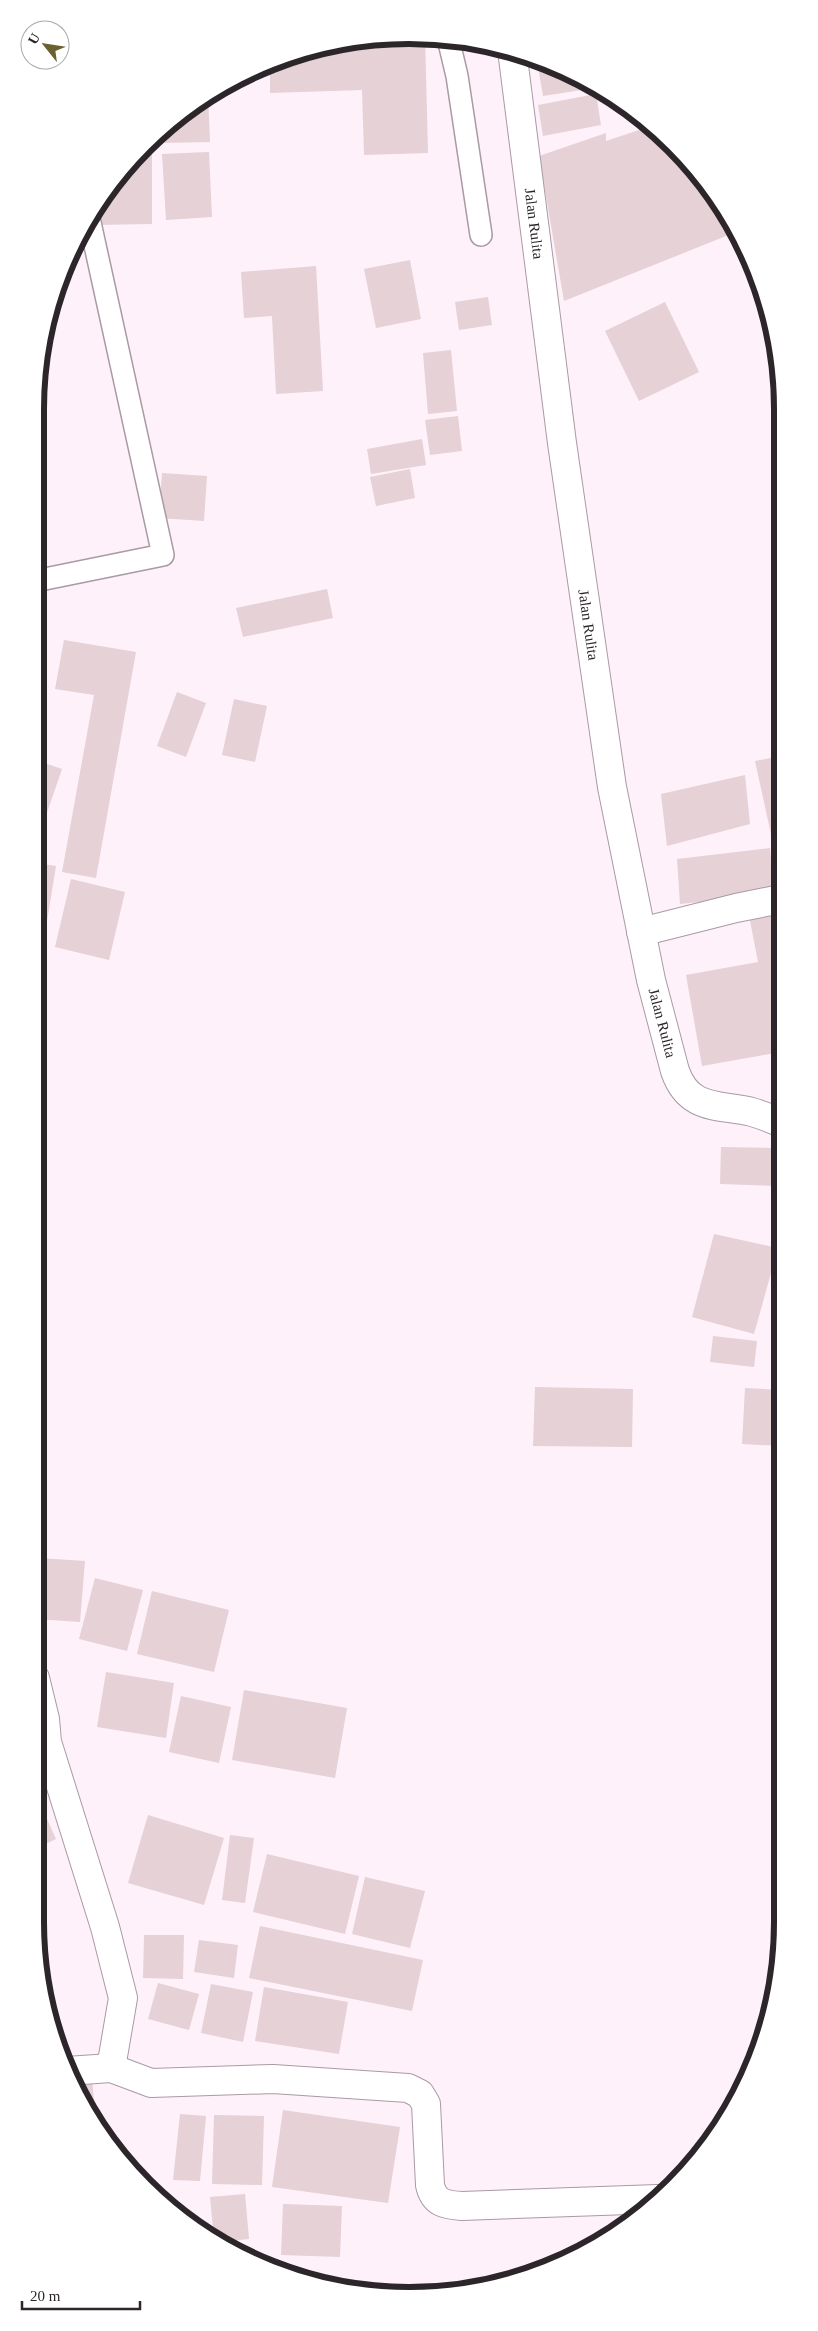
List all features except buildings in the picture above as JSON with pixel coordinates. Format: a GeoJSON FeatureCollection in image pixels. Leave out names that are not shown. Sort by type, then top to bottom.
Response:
{"type":"FeatureCollection","features":[{"type":"Feature","properties":{"kind":"street","name":"Jalan Rulita"},"geometry":{"type":"LineString","coordinates":[[513,59],[546,327],[598,693],[619,827],[651,980],[679,1084],[697,1101],[752,1112],[774,1120]]}},
{"type":"Feature","properties":{"kind":"street"},"geometry":{"type":"LineString","coordinates":[[641,932],[774,900]]}},
{"type":"Feature","properties":{"kind":"street"},"geometry":{"type":"LineString","coordinates":[[44,1752],[114,1958],[123,1998],[111,2068]]}},
{"type":"Feature","properties":{"kind":"street"},"geometry":{"type":"LineString","coordinates":[[75,2070],[111,2068],[151,2083],[273,2079],[390,2086],[416,2091],[424,2098],[426,2104],[432,2195],[438,2201],[447,2205],[647,2199]]}},
{"type":"Feature","properties":{"kind":"lane"},"geometry":{"type":"LineString","coordinates":[[450,46],[457,76],[482,235]]}},
{"type":"Feature","properties":{"kind":"lane"},"geometry":{"type":"LineString","coordinates":[[44,579],[164,555],[91,229]]}}]}
